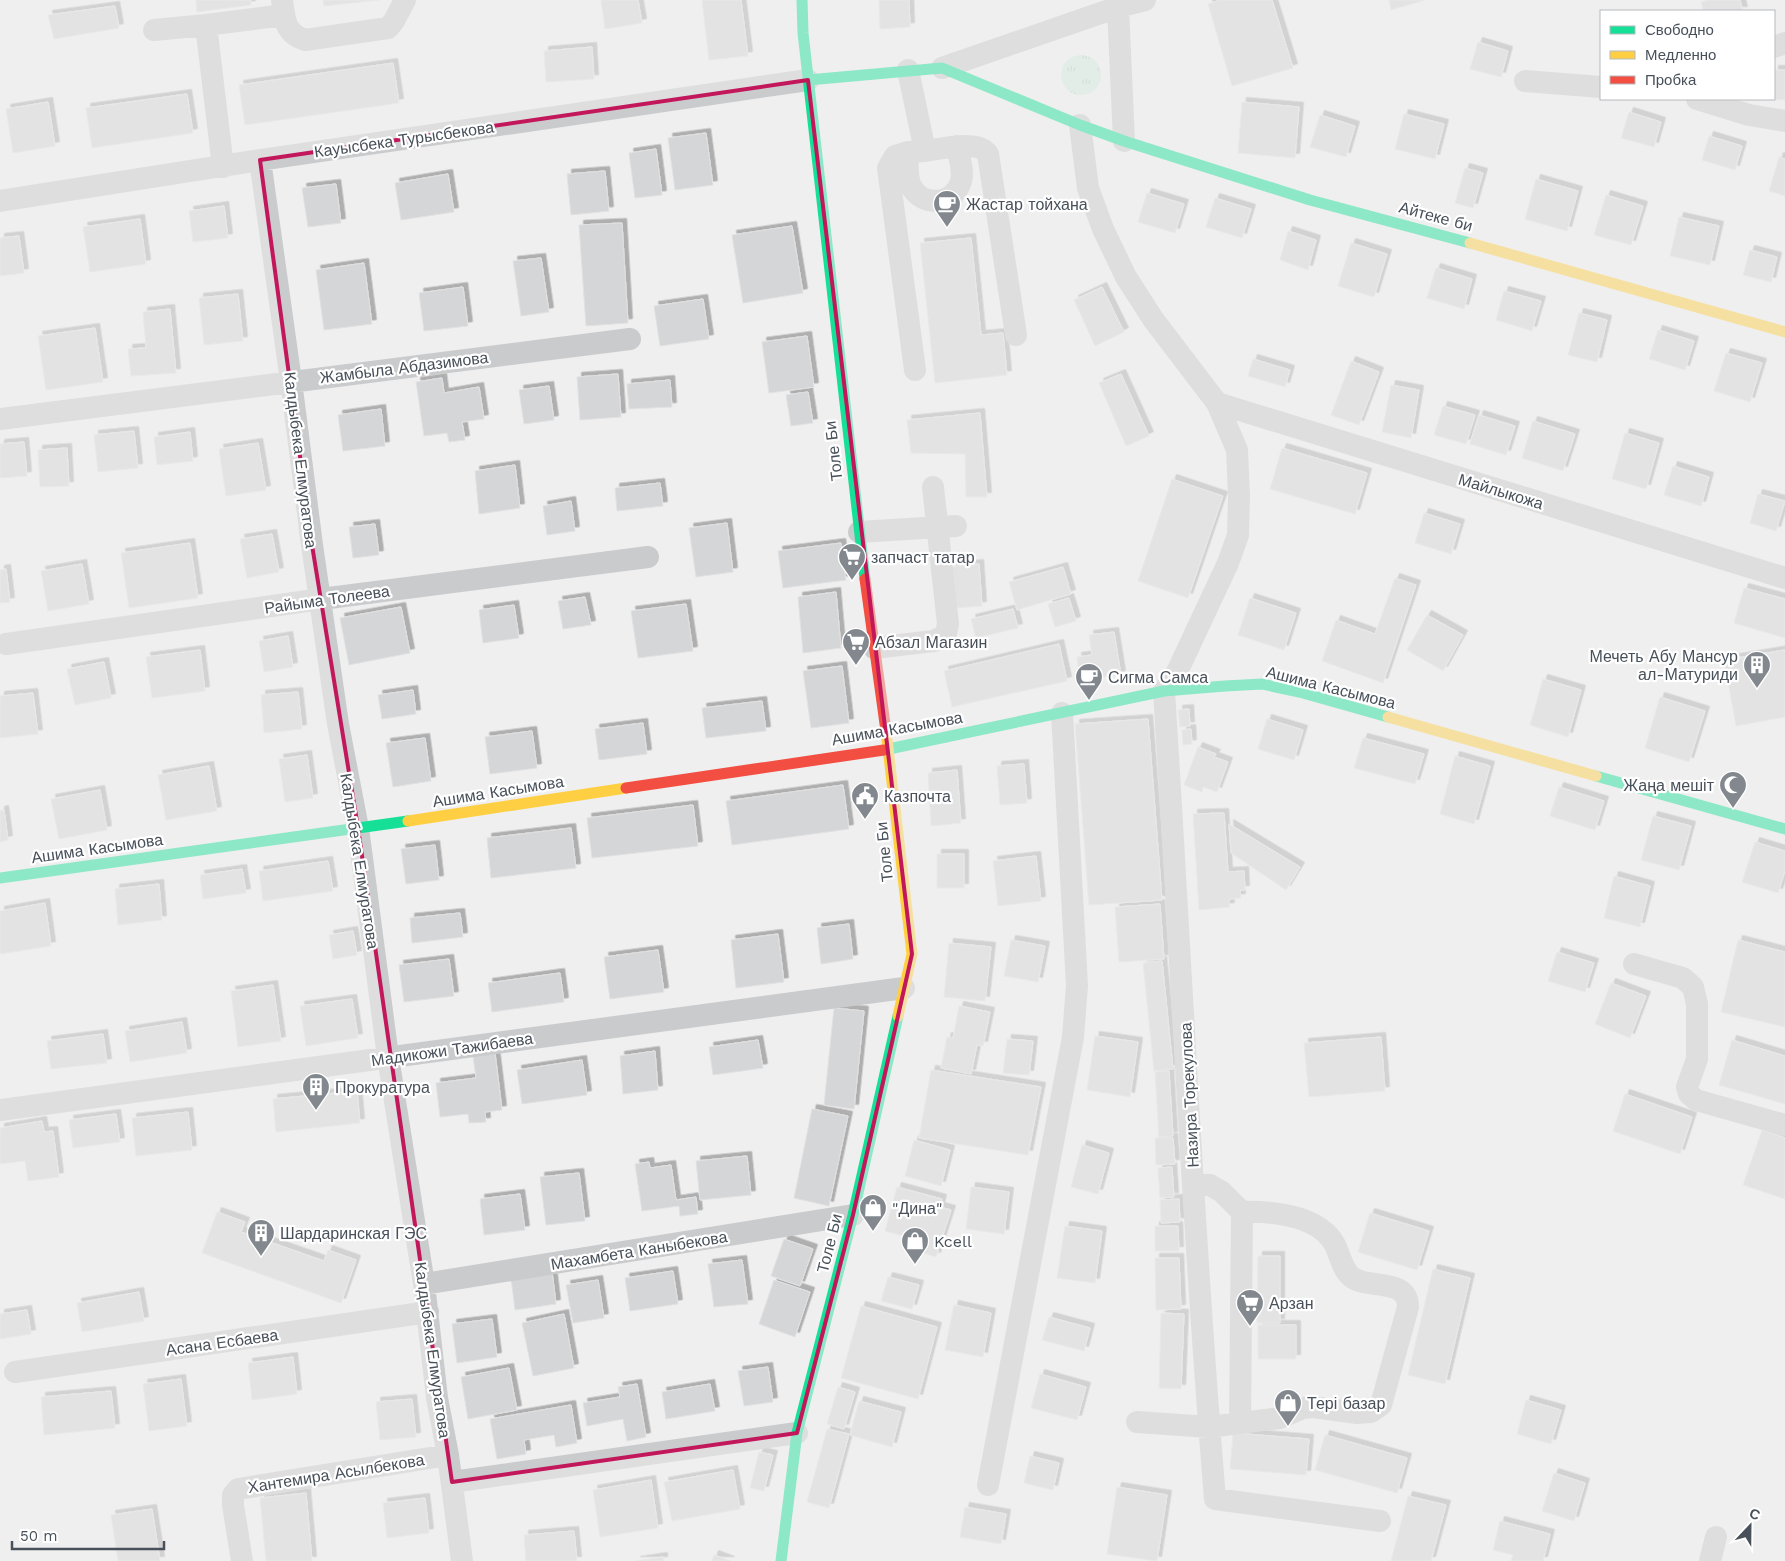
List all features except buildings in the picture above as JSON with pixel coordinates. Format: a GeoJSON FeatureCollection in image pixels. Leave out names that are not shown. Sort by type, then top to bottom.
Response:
{"type":"FeatureCollection","features":[{"type":"Feature","properties":{"kind":"street"},"geometry":{"type":"LineString","coordinates":[[154,30],[206,25],[283,7],[287,27],[294,36],[305,40],[388,28],[394,22],[405,0]]}},
{"type":"Feature","properties":{"kind":"street","name":"Толе Би"},"geometry":{"type":"LineString","coordinates":[[781,1561],[797,1433],[853,1215],[912,954],[889,748],[859,532],[803,33],[802,0]]}},
{"type":"Feature","properties":{"kind":"street"},"geometry":{"type":"LineString","coordinates":[[810,90],[908,70],[942,68],[1117,3],[1145,0]]}},
{"type":"Feature","properties":{"kind":"street"},"geometry":{"type":"LineString","coordinates":[[1117,3],[1124,141]]}},
{"type":"Feature","properties":{"kind":"street"},"geometry":{"type":"LineString","coordinates":[[206,25],[223,167]]}},
{"type":"Feature","properties":{"kind":"street","name":"Айтеке би"},"geometry":{"type":"LineString","coordinates":[[942,68],[1080,125],[1124,141],[1310,200],[1433,232],[1785,332]]}},
{"type":"Feature","properties":{"kind":"street"},"geometry":{"type":"LineString","coordinates":[[908,70],[916,151],[908,177],[912,188],[920,196],[932,202],[944,200],[954,194],[960,184],[962,174],[957,146]]}},
{"type":"Feature","properties":{"kind":"street"},"geometry":{"type":"LineString","coordinates":[[1524,80],[1600,87]]}},
{"type":"Feature","properties":{"kind":"street","name":"Кауысбека Турысбекова"},"geometry":{"type":"LineString","coordinates":[[0,201],[260,160],[810,90]]}},
{"type":"Feature","properties":{"kind":"street"},"geometry":{"type":"LineString","coordinates":[[1703,100],[1749,115],[1785,120]]}},
{"type":"Feature","properties":{"kind":"street"},"geometry":{"type":"LineString","coordinates":[[1080,125],[1088,188],[1103,229],[1126,277],[1153,319],[1217,403],[1237,450],[1238,535],[1228,563],[1181,664],[1164,691]]}},
{"type":"Feature","properties":{"kind":"street"},"geometry":{"type":"LineString","coordinates":[[915,370],[888,168],[894,156],[957,146],[980,148],[988,154],[1016,335]]}},
{"type":"Feature","properties":{"kind":"street","name":"Калдыбека Елмуратова"},"geometry":{"type":"LineString","coordinates":[[260,160],[312,545],[338,724],[358,828],[388,1057],[424,1284],[438,1398],[448,1454],[462,1561]]}},
{"type":"Feature","properties":{"kind":"street","name":"Жамбыла Абдазимова"},"geometry":{"type":"LineString","coordinates":[[0,419],[630,339]]}},
{"type":"Feature","properties":{"kind":"street","name":"Майлыкожа"},"geometry":{"type":"LineString","coordinates":[[1217,403],[1785,578]]}},
{"type":"Feature","properties":{"kind":"street"},"geometry":{"type":"LineString","coordinates":[[874,648],[934,641],[946,634],[948,624],[947,527],[932,487]]}},
{"type":"Feature","properties":{"kind":"street"},"geometry":{"type":"LineString","coordinates":[[859,532],[947,527]]}},
{"type":"Feature","properties":{"kind":"street","name":"Райыма Толеева"},"geometry":{"type":"LineString","coordinates":[[6,644],[321,599],[648,557]]}},
{"type":"Feature","properties":{"kind":"street","name":"Ашима Касымова"},"geometry":{"type":"LineString","coordinates":[[0,878],[358,828],[889,748],[1164,691],[1262,684],[1303,693],[1785,829]]}},
{"type":"Feature","properties":{"kind":"street","name":"Назира Торекулова"},"geometry":{"type":"LineString","coordinates":[[1164,691],[1199,1290],[1215,1498],[1380,1521]]}},
{"type":"Feature","properties":{"kind":"street"},"geometry":{"type":"LineString","coordinates":[[988,1486],[1073,1037],[1077,986],[1062,713]]}},
{"type":"Feature","properties":{"kind":"street"},"geometry":{"type":"LineString","coordinates":[[1634,964],[1682,978],[1693,987],[1698,1004],[1697,1059],[1687,1087],[1689,1094],[1696,1100],[1785,1126]]}},
{"type":"Feature","properties":{"kind":"street","name":"Мадикожи Тажибаева"},"geometry":{"type":"LineString","coordinates":[[0,1110],[904,988]]}},
{"type":"Feature","properties":{"kind":"street"},"geometry":{"type":"LineString","coordinates":[[1194,1185],[1210,1185],[1222,1192],[1242,1212],[1240,1423]]}},
{"type":"Feature","properties":{"kind":"street"},"geometry":{"type":"LineString","coordinates":[[1137,1422],[1209,1427],[1280,1418],[1304,1408],[1313,1407],[1357,1413],[1371,1412],[1381,1404],[1408,1308],[1408,1300],[1403,1292],[1396,1288],[1352,1278],[1347,1273],[1334,1243],[1319,1227],[1309,1221],[1266,1211],[1242,1212]]}},
{"type":"Feature","properties":{"kind":"street","name":"Махамбета Каныбекова"},"geometry":{"type":"LineString","coordinates":[[424,1284],[853,1215]]}},
{"type":"Feature","properties":{"kind":"street","name":"Асана Есбаева"},"geometry":{"type":"LineString","coordinates":[[15,1372],[428,1312]]}},
{"type":"Feature","properties":{"kind":"street"},"geometry":{"type":"LineString","coordinates":[[452,1482],[797,1433]]}},
{"type":"Feature","properties":{"kind":"street","name":"Хантемира Асылбекова"},"geometry":{"type":"LineString","coordinates":[[242,1561],[232,1506],[233,1495],[238,1489],[448,1454]]}},
{"type":"Feature","properties":{"kind":"street"},"geometry":{"type":"LineString","coordinates":[[1710,1561],[1716,1537]]}},
{"type":"Feature","properties":{"kind":"highlighted area"},"geometry":{"type":"Polygon","coordinates":[[[808,80],[912,954],[853,1215],[797,1433],[452,1482],[358,828],[312,545],[260,160],[808,80]]]}},
{"type":"Feature","properties":{"kind":"green space"},"geometry":{"type":"Polygon","coordinates":[[[1081,55],[1095,61],[1101,75],[1095,89],[1081,95],[1067,89],[1061,75],[1067,61],[1081,55]]]}},
{"type":"Feature","properties":{"kind":"traffic: fast"},"geometry":{"type":"LineString","coordinates":[[802,0],[803,33],[865,579]]}},
{"type":"Feature","properties":{"kind":"traffic: fast"},"geometry":{"type":"LineString","coordinates":[[808,80],[942,68],[1080,125],[1124,141],[1310,200],[1470,243]]}},
{"type":"Feature","properties":{"kind":"traffic: fast"},"geometry":{"type":"LineString","coordinates":[[884,750],[1164,691],[1225,686],[1262,684],[1303,693],[1388,717]]}},
{"type":"Feature","properties":{"kind":"traffic: fast"},"geometry":{"type":"LineString","coordinates":[[1596,776],[1785,829]]}},
{"type":"Feature","properties":{"kind":"traffic: fast"},"geometry":{"type":"LineString","coordinates":[[0,878],[408,821]]}},
{"type":"Feature","properties":{"kind":"traffic: fast"},"geometry":{"type":"LineString","coordinates":[[781,1561],[797,1433],[853,1215],[898,1016]]}},
{"type":"Feature","properties":{"kind":"traffic: slow"},"geometry":{"type":"LineString","coordinates":[[1470,243],[1785,332]]}},
{"type":"Feature","properties":{"kind":"traffic: slow"},"geometry":{"type":"LineString","coordinates":[[1388,717],[1596,776]]}},
{"type":"Feature","properties":{"kind":"traffic: slow"},"geometry":{"type":"LineString","coordinates":[[886,731],[912,954],[898,1016]]}},
{"type":"Feature","properties":{"kind":"traffic: slow"},"geometry":{"type":"LineString","coordinates":[[408,821],[626,788]]}},
{"type":"Feature","properties":{"kind":"traffic: jam"},"geometry":{"type":"LineString","coordinates":[[865,579],[886,731]]}},
{"type":"Feature","properties":{"kind":"traffic: jam"},"geometry":{"type":"LineString","coordinates":[[626,788],[884,750]]}},
{"type":"Feature","properties":{"kind":"place","name":"Жастар тойхана"},"geometry":{"type":"Point","coordinates":[947,228]}},
{"type":"Feature","properties":{"kind":"place","name":"запчаст татар"},"geometry":{"type":"Point","coordinates":[852,581]}},
{"type":"Feature","properties":{"kind":"place","name":"Абзал Магазин"},"geometry":{"type":"Point","coordinates":[856,666]}},
{"type":"Feature","properties":{"kind":"place","name":"Мечеть Абу Мансур ал-Матуриди"},"geometry":{"type":"Point","coordinates":[1757,689]}},
{"type":"Feature","properties":{"kind":"place","name":"Сигма Самса"},"geometry":{"type":"Point","coordinates":[1089,701]}},
{"type":"Feature","properties":{"kind":"place","name":"Жаңа мешіт"},"geometry":{"type":"Point","coordinates":[1733,809]}},
{"type":"Feature","properties":{"kind":"place","name":"Казпочта"},"geometry":{"type":"Point","coordinates":[865,820]}},
{"type":"Feature","properties":{"kind":"place","name":"Прокуратура"},"geometry":{"type":"Point","coordinates":[316,1111]}},
{"type":"Feature","properties":{"kind":"place","name":"\"Дина\""},"geometry":{"type":"Point","coordinates":[873,1232]}},
{"type":"Feature","properties":{"kind":"place","name":"Шардаринская ГЭС"},"geometry":{"type":"Point","coordinates":[261,1257]}},
{"type":"Feature","properties":{"kind":"place","name":"Kcell"},"geometry":{"type":"Point","coordinates":[915,1265]}},
{"type":"Feature","properties":{"kind":"place","name":"Арзан"},"geometry":{"type":"Point","coordinates":[1250,1327]}},
{"type":"Feature","properties":{"kind":"place","name":"Тері базар"},"geometry":{"type":"Point","coordinates":[1288,1427]}}]}
